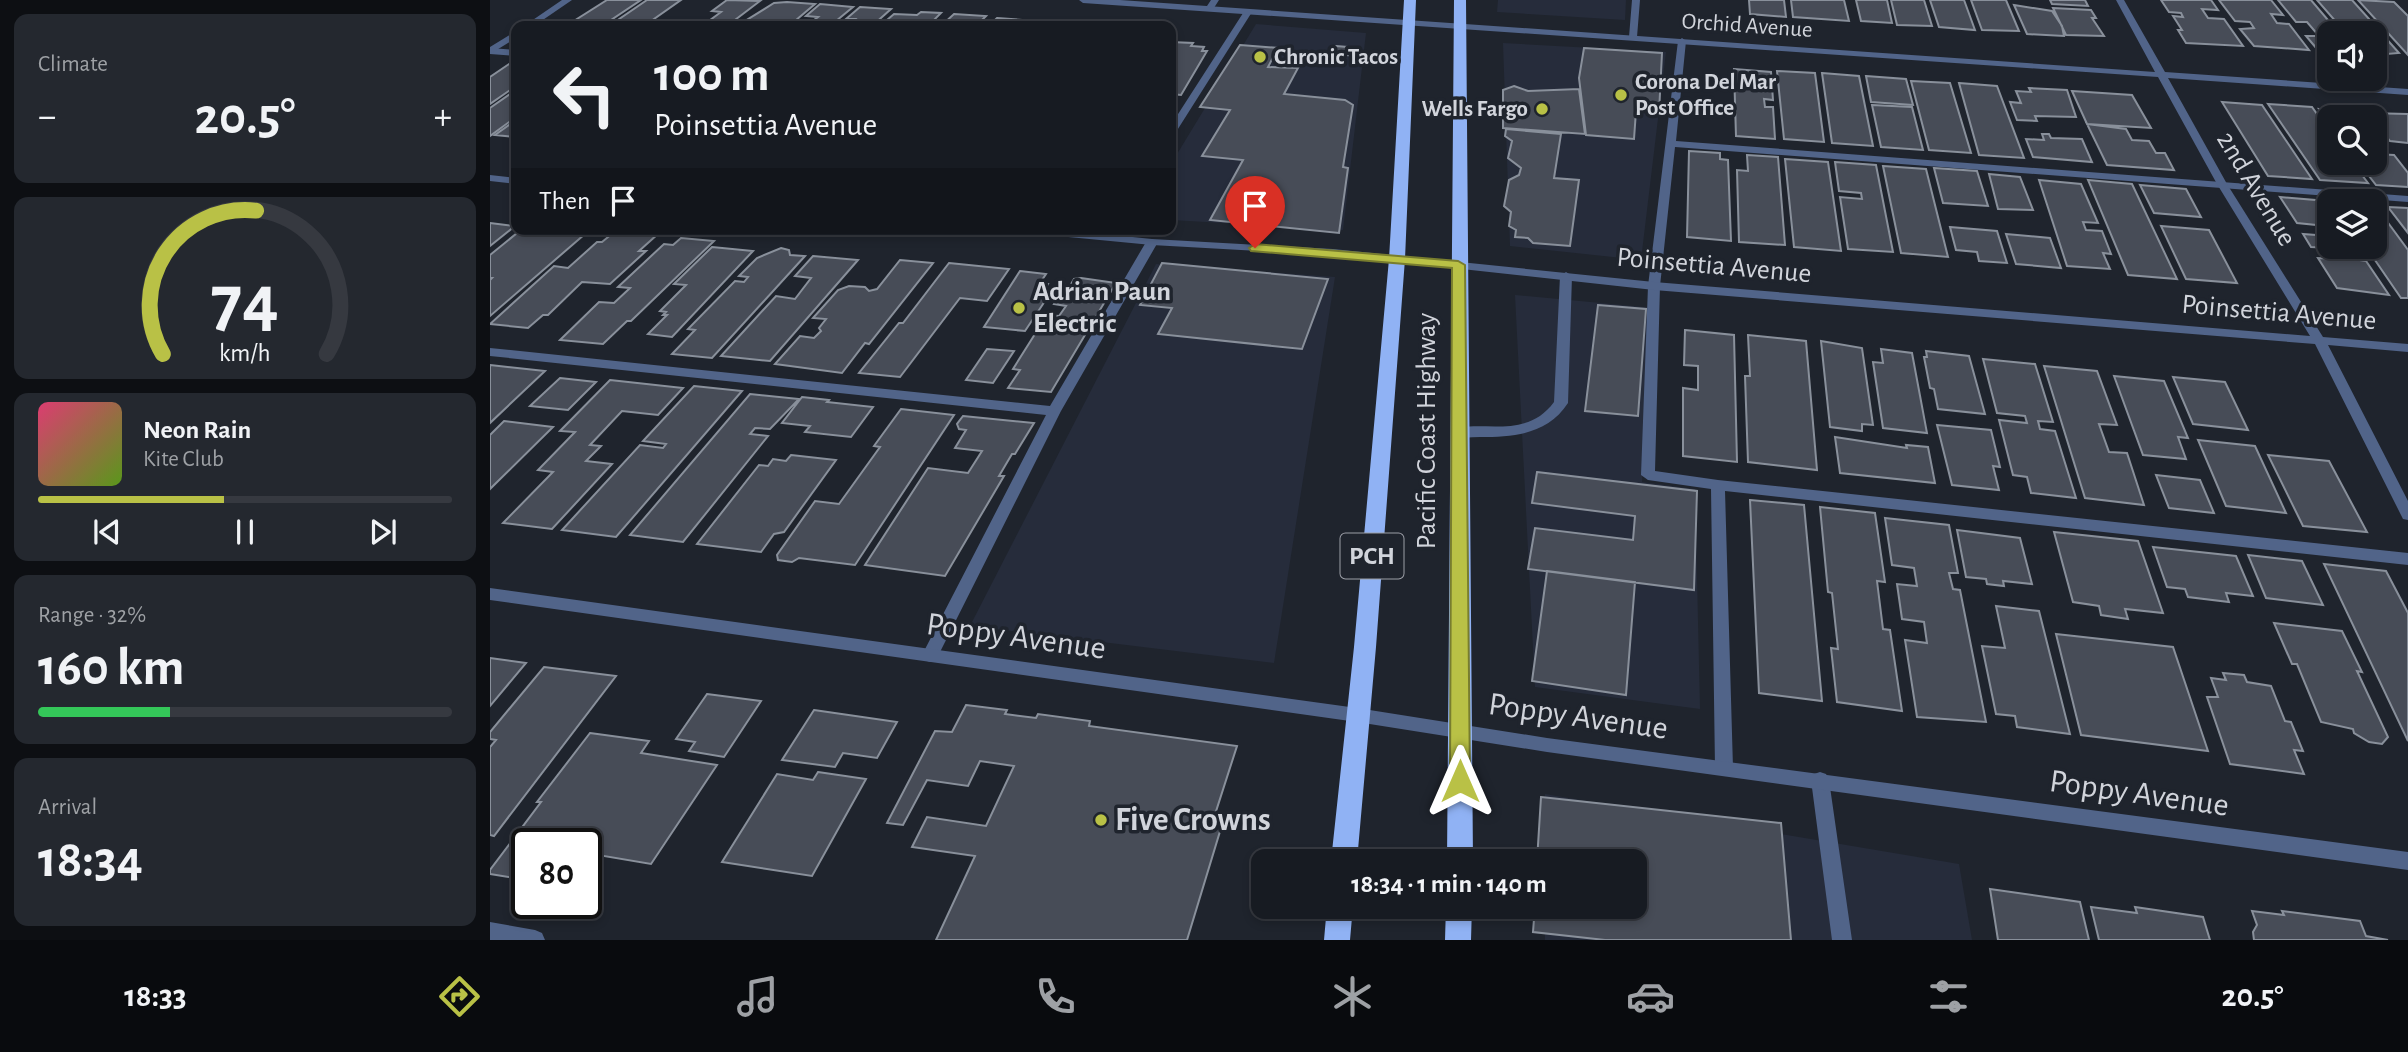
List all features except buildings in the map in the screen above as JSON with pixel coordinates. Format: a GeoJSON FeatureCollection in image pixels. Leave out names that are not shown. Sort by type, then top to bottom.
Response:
{"type":"FeatureCollection","features":[{"type":"Feature","properties":{"kind":"highway","name":"Pacific Coast Highway"},"geometry":{"type":"LineString","coordinates":[[1345,849],[1365,647],[1397,259],[1410,0]]}},
{"type":"Feature","properties":{"kind":"highway","name":"Pacific Coast Highway"},"geometry":{"type":"LineString","coordinates":[[1460,0],[1460,849]]}},
{"type":"Feature","properties":{"kind":"highway"},"geometry":{"type":"LineString","coordinates":[[1337,940],[1339,919]]}},
{"type":"Feature","properties":{"kind":"highway"},"geometry":{"type":"LineString","coordinates":[[1458,940],[1459,919]]}},
{"type":"Feature","properties":{"kind":"street"},"geometry":{"type":"LineString","coordinates":[[536,21],[568,0]]}},
{"type":"Feature","properties":{"kind":"street","name":"Orchid Avenue"},"geometry":{"type":"LineString","coordinates":[[1083,0],[2408,92]]}},
{"type":"Feature","properties":{"kind":"street"},"geometry":{"type":"LineString","coordinates":[[1209,9],[1215,0]]}},
{"type":"Feature","properties":{"kind":"street"},"geometry":{"type":"LineString","coordinates":[[1633,37],[1636,0]]}},
{"type":"Feature","properties":{"kind":"street","name":"2nd Avenue"},"geometry":{"type":"LineString","coordinates":[[2120,0],[2222,184],[2319,340],[2408,515]]}},
{"type":"Feature","properties":{"kind":"street"},"geometry":{"type":"LineString","coordinates":[[1176,124],[1248,12]]}},
{"type":"Feature","properties":{"kind":"street"},"geometry":{"type":"LineString","coordinates":[[490,51],[511,37]]}},
{"type":"Feature","properties":{"kind":"street"},"geometry":{"type":"LineString","coordinates":[[1682,41],[1654,286],[1648,475],[1718,485],[2408,559]]}},
{"type":"Feature","properties":{"kind":"street"},"geometry":{"type":"LineString","coordinates":[[490,51],[511,53]]}},
{"type":"Feature","properties":{"kind":"street"},"geometry":{"type":"LineString","coordinates":[[1176,106],[1187,107]]}},
{"type":"Feature","properties":{"kind":"street"},"geometry":{"type":"LineString","coordinates":[[1670,144],[2408,199]]}},
{"type":"Feature","properties":{"kind":"street"},"geometry":{"type":"LineString","coordinates":[[490,178],[511,180]]}},
{"type":"Feature","properties":{"kind":"street","name":"Poinsettia Avenue"},"geometry":{"type":"LineString","coordinates":[[1116,235],[1152,242],[1397,259],[1654,286],[2408,348]]}},
{"type":"Feature","properties":{"kind":"street"},"geometry":{"type":"LineString","coordinates":[[930,655],[1054,411],[1152,242]]}},
{"type":"Feature","properties":{"kind":"street"},"geometry":{"type":"LineString","coordinates":[[1458,433],[1528,429],[1555,414],[1561,403],[1566,276]]}},
{"type":"Feature","properties":{"kind":"street"},"geometry":{"type":"LineString","coordinates":[[490,352],[1054,411]]}},
{"type":"Feature","properties":{"kind":"street"},"geometry":{"type":"LineString","coordinates":[[1718,485],[1724,768]]}},
{"type":"Feature","properties":{"kind":"street","name":"Poppy Avenue"},"geometry":{"type":"LineString","coordinates":[[490,594],[1357,715],[1547,745],[2408,861]]}},
{"type":"Feature","properties":{"kind":"street"},"geometry":{"type":"LineString","coordinates":[[1819,780],[1842,940]]}},
{"type":"Feature","properties":{"kind":"street"},"geometry":{"type":"LineString","coordinates":[[490,932],[535,940]]}},
{"type":"Feature","properties":{"kind":"shaded area"},"geometry":{"type":"Polygon","coordinates":[[[1498,0],[1626,0],[1625,20],[1497,12],[1498,0]]]}},
{"type":"Feature","properties":{"kind":"shaded area"},"geometry":{"type":"Polygon","coordinates":[[[1256,24],[1366,33],[1343,230],[1176,220],[1176,156],[1256,24]]]}},
{"type":"Feature","properties":{"kind":"shaded area"},"geometry":{"type":"Polygon","coordinates":[[[1503,43],[1666,52],[1641,260],[1510,246],[1503,43]]]}},
{"type":"Feature","properties":{"kind":"shaded area"},"geometry":{"type":"Polygon","coordinates":[[[1156,264],[1335,277],[1274,663],[970,626],[1156,264]]]}},
{"type":"Feature","properties":{"kind":"shaded area"},"geometry":{"type":"Polygon","coordinates":[[[1515,295],[1654,308],[1642,482],[1695,489],[1700,709],[1535,687],[1515,295]]]}},
{"type":"Feature","properties":{"kind":"shaded area"},"geometry":{"type":"Polygon","coordinates":[[[1545,794],[1959,864],[1972,940],[1545,940],[1545,919],[1647,919],[1647,849],[1545,849],[1545,794]]]}},
{"type":"Feature","properties":{"kind":"place","name":"Chronic Tacos"},"geometry":{"type":"Point","coordinates":[1260,57]}},
{"type":"Feature","properties":{"kind":"place","name":"Corona Del Mar Post Office"},"geometry":{"type":"Point","coordinates":[1621,95]}},
{"type":"Feature","properties":{"kind":"place","name":"Wells Fargo"},"geometry":{"type":"Point","coordinates":[1542,109]}},
{"type":"Feature","properties":{"kind":"place","name":"Adrian Paun Electric"},"geometry":{"type":"Point","coordinates":[1019,308]}},
{"type":"Feature","properties":{"kind":"place","name":"Five Crowns"},"geometry":{"type":"Point","coordinates":[1101,820]}},
{"type":"Feature","properties":{"kind":"route"},"geometry":{"type":"LineString","coordinates":[[1255,248],[1333,252],[1458,265],[1460,781]]}}]}
